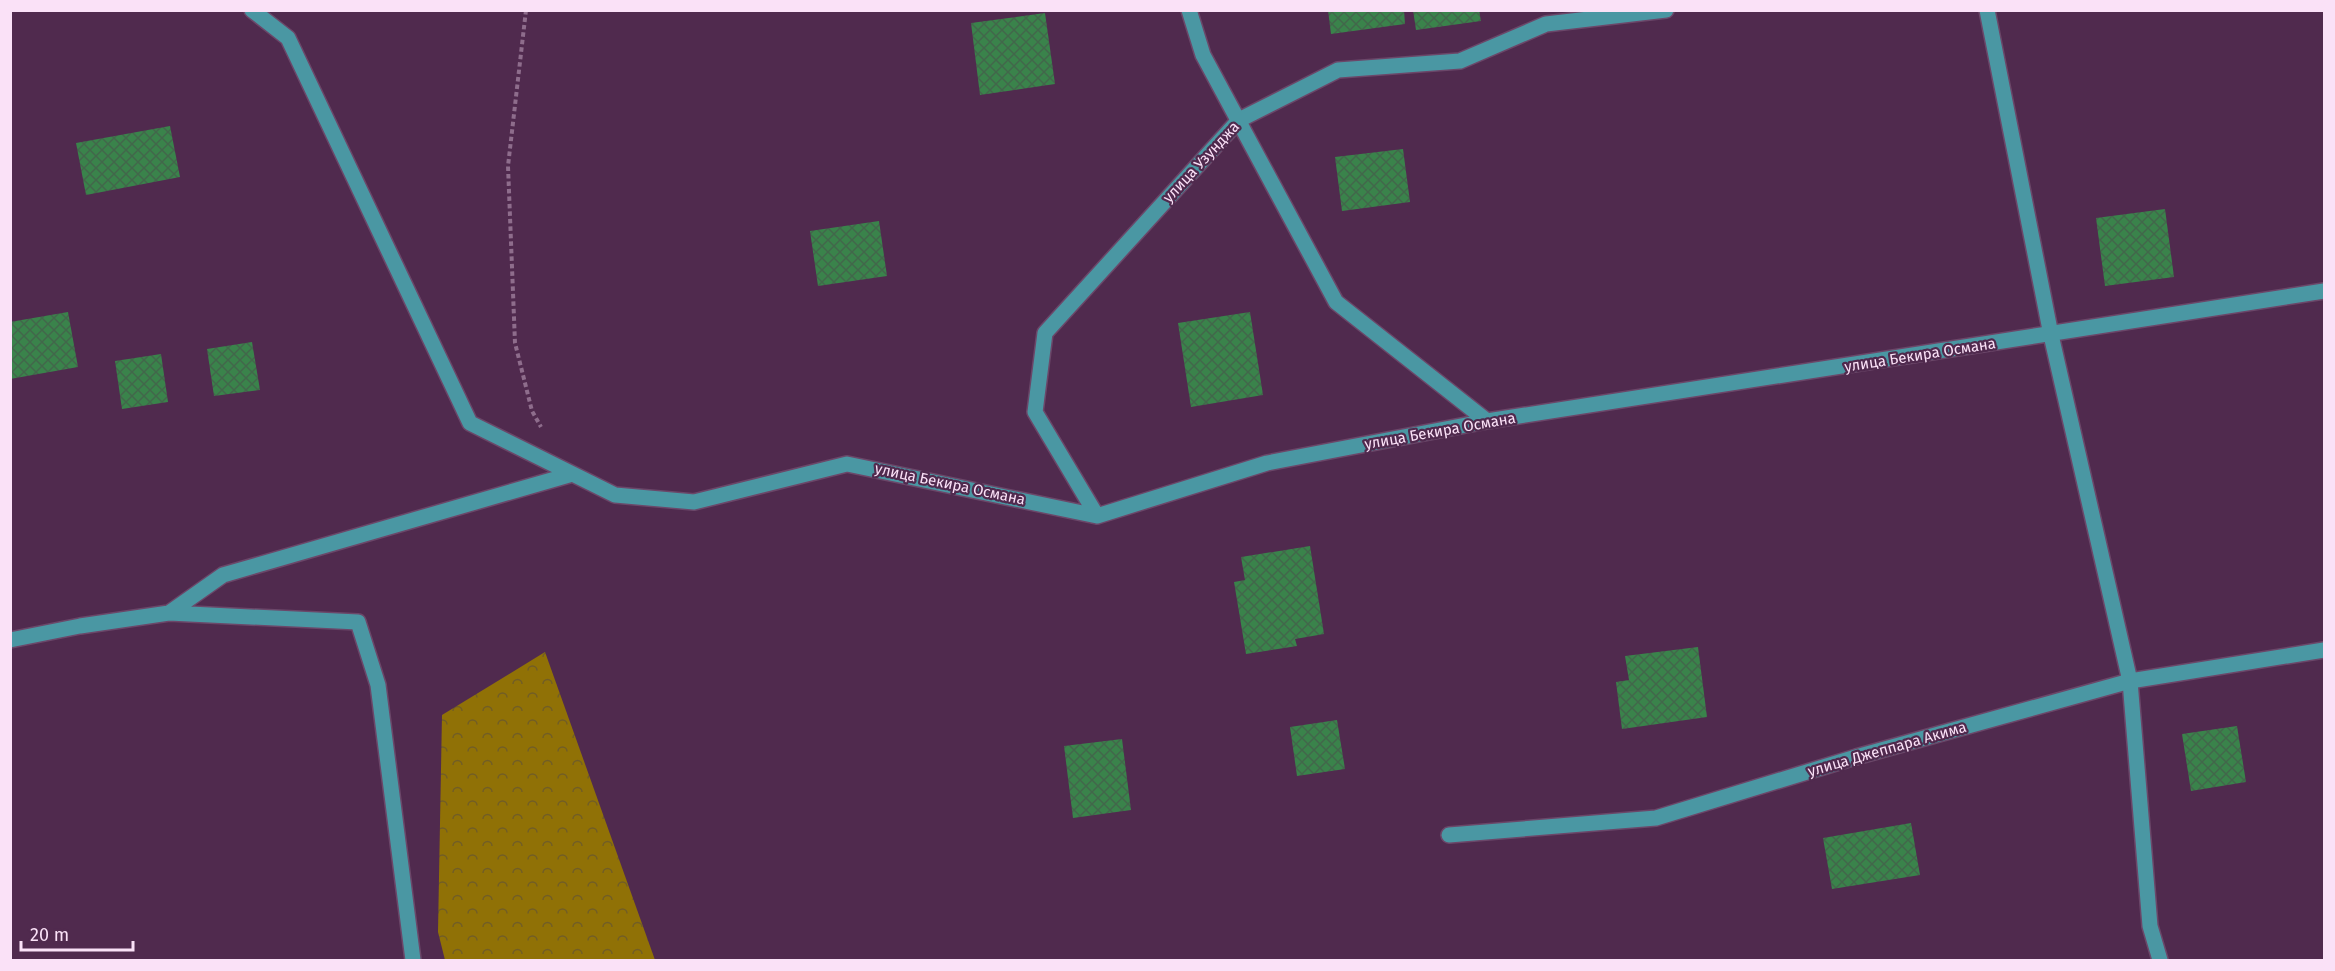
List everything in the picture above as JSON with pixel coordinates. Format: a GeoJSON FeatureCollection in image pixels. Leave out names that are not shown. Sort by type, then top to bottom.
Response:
{"type":"FeatureCollection","features":[{"type":"Feature","properties":{"kind":"street","name":"улица Бекира Османа"},"geometry":{"type":"LineString","coordinates":[[252,10],[288,38],[470,423],[615,495],[694,502],[847,464],[1097,516],[1268,463],[1487,421],[2325,291]]}},
{"type":"Feature","properties":{"kind":"street"},"geometry":{"type":"LineString","coordinates":[[1190,10],[1203,55],[1336,302],[1487,421]]}},
{"type":"Feature","properties":{"kind":"street","name":"улица Узунджа"},"geometry":{"type":"LineString","coordinates":[[1097,516],[1035,412],[1045,333],[1239,120],[1338,70],[1460,61],[1546,24],[1666,10]]}},
{"type":"Feature","properties":{"kind":"street"},"geometry":{"type":"LineString","coordinates":[[1987,10],[2050,335],[2130,681],[2150,926],[2160,960]]}},
{"type":"Feature","properties":{"kind":"street"},"geometry":{"type":"LineString","coordinates":[[169,613],[223,575],[569,474]]}},
{"type":"Feature","properties":{"kind":"street"},"geometry":{"type":"LineString","coordinates":[[10,640],[80,626],[169,613],[358,622],[378,685],[413,960]]}},
{"type":"Feature","properties":{"kind":"street","name":"улица Джеппара Акима"},"geometry":{"type":"LineString","coordinates":[[1449,836],[1656,818],[1856,757],[2130,681],[2325,650]]}},
{"type":"Feature","properties":{"kind":"path"},"geometry":{"type":"LineString","coordinates":[[526,10],[508,166],[515,343],[532,411],[543,429]]}},
{"type":"Feature","properties":{"kind":"green space"},"geometry":{"type":"Polygon","coordinates":[[[545,652],[655,960],[445,960],[438,932],[442,715],[545,652]]]}},
{"type":"Feature","properties":{"kind":"building"},"geometry":{"type":"Polygon","coordinates":[[[1328,10],[1404,10],[1405,24],[1331,34],[1328,10]]]}},
{"type":"Feature","properties":{"kind":"building"},"geometry":{"type":"Polygon","coordinates":[[[1413,10],[1479,10],[1481,21],[1416,30],[1413,10]]]}},
{"type":"Feature","properties":{"kind":"building"},"geometry":{"type":"Polygon","coordinates":[[[1045,13],[1055,84],[980,95],[971,23],[1045,13]]]}},
{"type":"Feature","properties":{"kind":"building"},"geometry":{"type":"Polygon","coordinates":[[[170,126],[180,177],[86,195],[76,143],[170,126]]]}},
{"type":"Feature","properties":{"kind":"building"},"geometry":{"type":"Polygon","coordinates":[[[1403,149],[1410,202],[1342,211],[1335,157],[1403,149]]]}},
{"type":"Feature","properties":{"kind":"building"},"geometry":{"type":"Polygon","coordinates":[[[2165,209],[2174,277],[2105,286],[2096,218],[2165,209]]]}},
{"type":"Feature","properties":{"kind":"building"},"geometry":{"type":"Polygon","coordinates":[[[879,221],[887,276],[818,286],[810,231],[879,221]]]}},
{"type":"Feature","properties":{"kind":"building"},"geometry":{"type":"Polygon","coordinates":[[[68,312],[78,367],[10,379],[10,322],[68,312]]]}},
{"type":"Feature","properties":{"kind":"building"},"geometry":{"type":"Polygon","coordinates":[[[1250,312],[1263,395],[1191,407],[1178,323],[1250,312]]]}},
{"type":"Feature","properties":{"kind":"building"},"geometry":{"type":"Polygon","coordinates":[[[252,342],[260,390],[214,396],[207,349],[252,342]]]}},
{"type":"Feature","properties":{"kind":"building"},"geometry":{"type":"Polygon","coordinates":[[[161,354],[168,402],[122,409],[115,361],[161,354]]]}},
{"type":"Feature","properties":{"kind":"building"},"geometry":{"type":"Polygon","coordinates":[[[1310,546],[1324,634],[1295,639],[1297,646],[1246,654],[1234,582],[1245,580],[1241,557],[1310,546]]]}},
{"type":"Feature","properties":{"kind":"building"},"geometry":{"type":"Polygon","coordinates":[[[1698,647],[1707,717],[1622,729],[1616,682],[1629,680],[1625,656],[1698,647]]]}},
{"type":"Feature","properties":{"kind":"building"},"geometry":{"type":"Polygon","coordinates":[[[1337,720],[1345,769],[1297,776],[1290,727],[1337,720]]]}},
{"type":"Feature","properties":{"kind":"building"},"geometry":{"type":"Polygon","coordinates":[[[2237,726],[2246,782],[2191,791],[2182,734],[2237,726]]]}},
{"type":"Feature","properties":{"kind":"building"},"geometry":{"type":"Polygon","coordinates":[[[1122,739],[1131,810],[1073,818],[1064,746],[1122,739]]]}},
{"type":"Feature","properties":{"kind":"building"},"geometry":{"type":"Polygon","coordinates":[[[1911,823],[1920,875],[1832,889],[1823,838],[1911,823]]]}}]}
